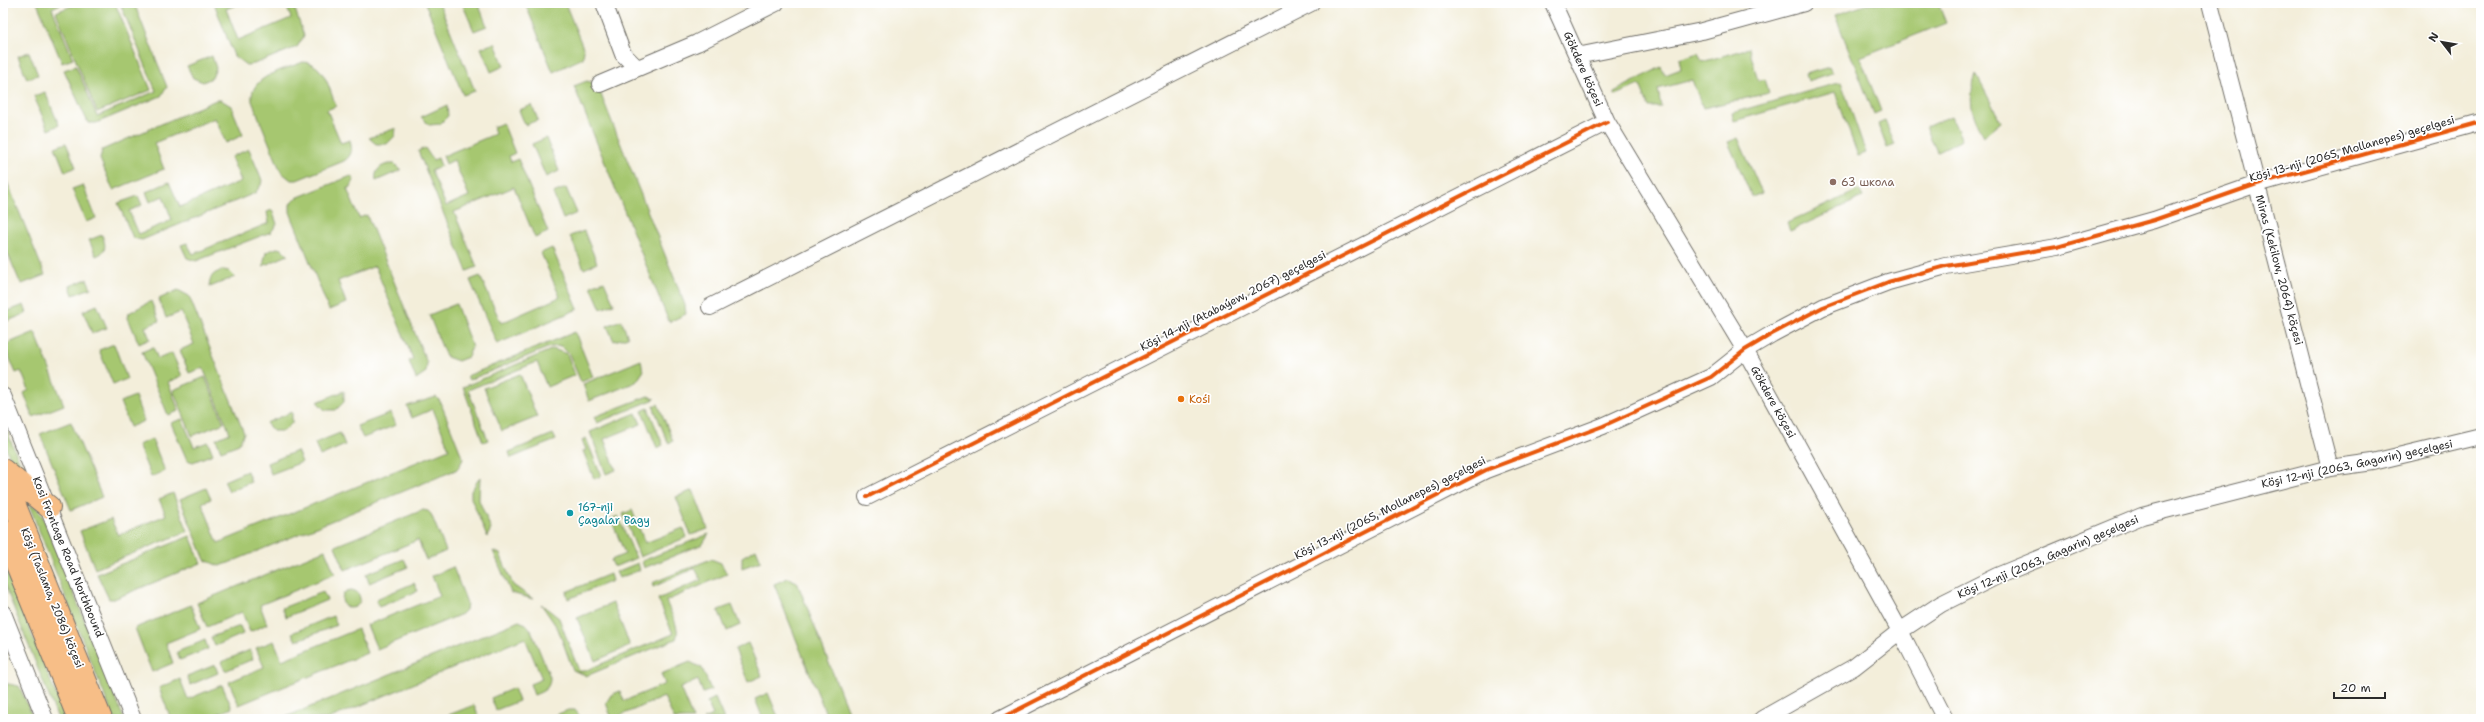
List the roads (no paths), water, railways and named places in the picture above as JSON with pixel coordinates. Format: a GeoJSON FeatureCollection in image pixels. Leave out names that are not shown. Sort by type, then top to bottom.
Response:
{"type":"FeatureCollection","features":[{"type":"Feature","properties":{"kind":"main road"},"geometry":{"type":"LineString","coordinates":[[3,470],[49,507]]}},
{"type":"Feature","properties":{"kind":"main road","name":"Köşi (Taslama, 2086) köçesi"},"geometry":{"type":"LineString","coordinates":[[3,476],[101,719]]}},
{"type":"Feature","properties":{"kind":"main road","name":"Köşi (Taslama, 2086) köçesi"},"geometry":{"type":"LineString","coordinates":[[3,530],[79,719]]}},
{"type":"Feature","properties":{"kind":"street"},"geometry":{"type":"LineString","coordinates":[[604,3],[623,54],[637,68]]}},
{"type":"Feature","properties":{"kind":"street"},"geometry":{"type":"LineString","coordinates":[[600,84],[697,43],[776,3]]}},
{"type":"Feature","properties":{"kind":"street"},"geometry":{"type":"LineString","coordinates":[[710,306],[1311,3]]}},
{"type":"Feature","properties":{"kind":"street","name":"Gökdere köçesi"},"geometry":{"type":"LineString","coordinates":[[1553,3],[1607,122],[1745,350],[1900,631],[1945,719]]}},
{"type":"Feature","properties":{"kind":"street"},"geometry":{"type":"LineString","coordinates":[[1577,56],[1702,30],[1804,3]]}},
{"type":"Feature","properties":{"kind":"street","name":"Miras (Kekilow, 2064) köçesi"},"geometry":{"type":"LineString","coordinates":[[2210,3],[2330,468]]}},
{"type":"Feature","properties":{"kind":"street","name":"Köşi 14-nji (Atabaýew, 2067) geçelgesi"},"geometry":{"type":"LineString","coordinates":[[867,497],[1607,122]]}},
{"type":"Feature","properties":{"kind":"street","name":"Köşi 13-nji (2065, Mollanepes) geçelgesi"},"geometry":{"type":"LineString","coordinates":[[1000,719],[1486,470],[1603,426],[1711,377],[1745,350],[1823,307],[1888,282],[1946,266],[2057,247],[2154,220],[2257,184],[2481,122]]}},
{"type":"Feature","properties":{"kind":"street","name":"Kosi Frontage Road Northbound"},"geometry":{"type":"LineString","coordinates":[[3,396],[49,507],[133,719]]}},
{"type":"Feature","properties":{"kind":"street","name":"Köşi 12-nji (2063, Gagarin) geçelgesi"},"geometry":{"type":"LineString","coordinates":[[1762,719],[1854,667],[1900,631],[1940,604],[1997,576],[2142,516],[2330,468],[2373,462],[2481,436]]}},
{"type":"Feature","properties":{"kind":"street"},"geometry":{"type":"LineString","coordinates":[[3,613],[45,719]]}},
{"type":"Feature","properties":{"kind":"place","name":"63 школа"},"geometry":{"type":"Point","coordinates":[1833,182]}},
{"type":"Feature","properties":{"kind":"place","name":"Kośi"},"geometry":{"type":"Point","coordinates":[1181,399]}},
{"type":"Feature","properties":{"kind":"place","name":"167-nji Çagalar Bagy"},"geometry":{"type":"Point","coordinates":[570,513]}}]}
